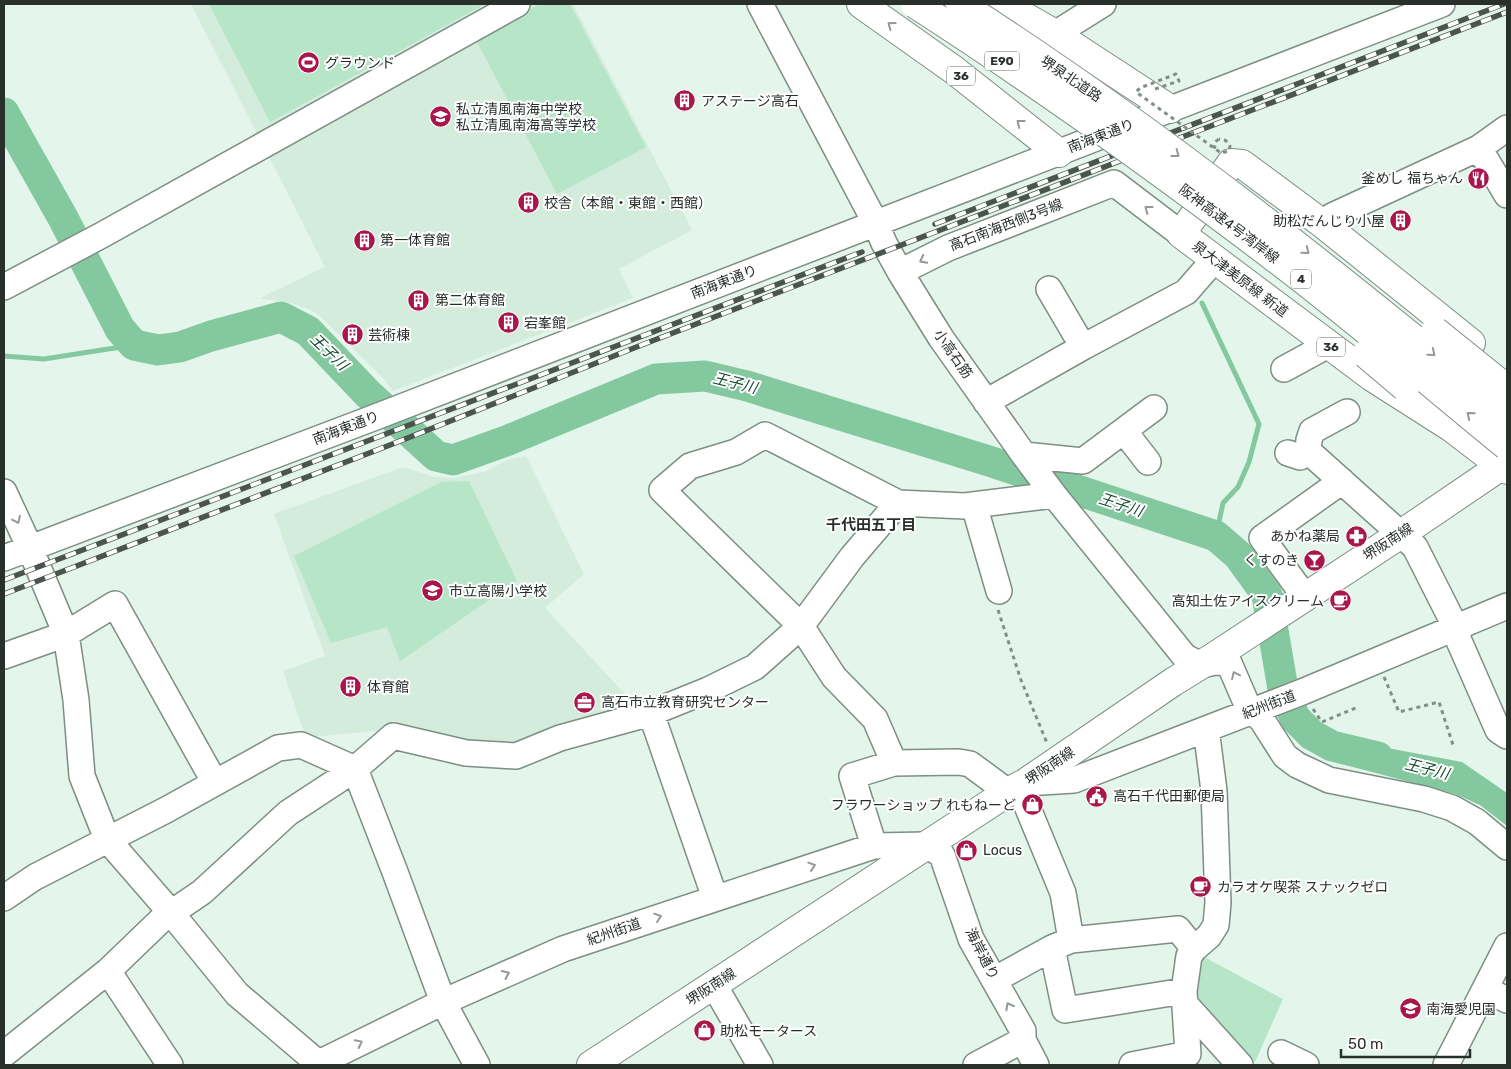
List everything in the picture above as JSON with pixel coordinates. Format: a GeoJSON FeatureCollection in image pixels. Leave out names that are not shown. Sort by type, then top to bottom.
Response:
{"type":"FeatureCollection","features":[{"type":"Feature","properties":{"kind":"main road","name":"36"},"geometry":{"type":"LineString","coordinates":[[861,4],[954,70],[1059,153]]}},
{"type":"Feature","properties":{"kind":"main road"},"geometry":{"type":"LineString","coordinates":[[900,4],[1156,190],[1334,327],[1452,428]]}},
{"type":"Feature","properties":{"kind":"main road","name":"堺泉北道路"},"geometry":{"type":"LineString","coordinates":[[915,4],[967,37],[1098,112]]}},
{"type":"Feature","properties":{"kind":"main road","name":"堺泉北道路"},"geometry":{"type":"LineString","coordinates":[[960,4],[1098,112]]}},
{"type":"Feature","properties":{"kind":"main road"},"geometry":{"type":"LineString","coordinates":[[974,4],[1070,60],[1214,159],[1310,232],[1507,389]]}},
{"type":"Feature","properties":{"kind":"main road"},"geometry":{"type":"LineString","coordinates":[[1003,4],[1162,99]]}},
{"type":"Feature","properties":{"kind":"main road","name":"阪神高速4号湾岸線"},"geometry":{"type":"LineString","coordinates":[[1098,112],[1296,243],[1507,415]]}},
{"type":"Feature","properties":{"kind":"main road","name":"阪神高速4号湾岸線"},"geometry":{"type":"LineString","coordinates":[[1098,112],[1276,259],[1506,461]]}},
{"type":"Feature","properties":{"kind":"main road","name":"泉大津美原線 新道"},"geometry":{"type":"LineString","coordinates":[[1506,461],[1372,377],[1181,234],[1231,163],[1242,164],[1323,224],[1507,372]]}},
{"type":"Feature","properties":{"kind":"main road","name":"堺阪南線"},"geometry":{"type":"LineString","coordinates":[[591,1065],[927,845],[1019,792],[1201,665],[1401,534],[1506,461]]}},
{"type":"Feature","properties":{"kind":"street"},"geometry":{"type":"LineString","coordinates":[[4,287],[102,236],[516,4]]}},
{"type":"Feature","properties":{"kind":"street","name":"小高石筋"},"geometry":{"type":"LineString","coordinates":[[760,4],[876,224],[884,244],[941,338],[1054,496],[1185,657],[1201,665]]}},
{"type":"Feature","properties":{"kind":"street"},"geometry":{"type":"LineString","coordinates":[[1055,34],[1102,4]]}},
{"type":"Feature","properties":{"kind":"street","name":"南海東通り"},"geometry":{"type":"LineString","coordinates":[[4,558],[373,418],[1059,153],[1162,99],[1442,4]]}},
{"type":"Feature","properties":{"kind":"street"},"geometry":{"type":"LineString","coordinates":[[1323,224],[1332,216],[1479,148],[1507,128]]}},
{"type":"Feature","properties":{"kind":"street"},"geometry":{"type":"LineString","coordinates":[[1479,148],[1507,195]]}},
{"type":"Feature","properties":{"kind":"street","name":"高石南海西側3号線"},"geometry":{"type":"LineString","coordinates":[[900,272],[948,248],[1114,183],[1181,234]]}},
{"type":"Feature","properties":{"kind":"street"},"geometry":{"type":"LineString","coordinates":[[986,402],[1186,292],[1214,260]]}},
{"type":"Feature","properties":{"kind":"street"},"geometry":{"type":"LineString","coordinates":[[1049,289],[1083,347]]}},
{"type":"Feature","properties":{"kind":"street"},"geometry":{"type":"LineString","coordinates":[[1284,370],[1328,344]]}},
{"type":"Feature","properties":{"kind":"street"},"geometry":{"type":"LineString","coordinates":[[1024,455],[1083,461],[1154,408]]}},
{"type":"Feature","properties":{"kind":"street"},"geometry":{"type":"LineString","coordinates":[[1347,412],[1312,431],[1309,440],[1298,452],[1342,482],[1415,547],[1456,628],[1459,640],[1498,730],[1507,736]]}},
{"type":"Feature","properties":{"kind":"street"},"geometry":{"type":"LineString","coordinates":[[1124,431],[1148,462]]}},
{"type":"Feature","properties":{"kind":"street"},"geometry":{"type":"LineString","coordinates":[[894,763],[875,719],[834,677],[801,626],[662,490],[690,466],[736,452],[765,435],[898,503],[964,506],[1054,496]]}},
{"type":"Feature","properties":{"kind":"street"},"geometry":{"type":"LineString","coordinates":[[1297,602],[1262,538],[1342,482]]}},
{"type":"Feature","properties":{"kind":"street"},"geometry":{"type":"LineString","coordinates":[[4,492],[66,634],[76,700],[82,776],[107,839],[172,914],[237,994],[317,1064]]}},
{"type":"Feature","properties":{"kind":"street"},"geometry":{"type":"LineString","coordinates":[[4,1054],[108,971],[161,920],[202,892],[288,813],[355,769],[393,736],[466,754],[516,756],[560,738],[651,713],[708,690],[755,667],[801,626],[852,557],[898,503]]}},
{"type":"Feature","properties":{"kind":"street"},"geometry":{"type":"LineString","coordinates":[[974,505],[999,591]]}},
{"type":"Feature","properties":{"kind":"street"},"geometry":{"type":"LineString","coordinates":[[4,656],[66,634],[115,604],[215,783]]}},
{"type":"Feature","properties":{"kind":"street","name":"紀州街道"},"geometry":{"type":"LineString","coordinates":[[1019,792],[1074,780],[1302,692],[1507,606]]}},
{"type":"Feature","properties":{"kind":"street"},"geometry":{"type":"LineString","coordinates":[[1201,665],[1215,662],[1229,663],[1248,707],[1262,708],[1262,720],[1285,756],[1297,766],[1329,780],[1424,798],[1452,808],[1477,822],[1507,847]]}},
{"type":"Feature","properties":{"kind":"street"},"geometry":{"type":"LineString","coordinates":[[651,713],[715,898]]}},
{"type":"Feature","properties":{"kind":"street"},"geometry":{"type":"LineString","coordinates":[[1132,1065],[1188,1054],[1184,998],[1188,956],[1209,936],[1216,925],[1218,903],[1214,791],[1205,730]]}},
{"type":"Feature","properties":{"kind":"street"},"geometry":{"type":"LineString","coordinates":[[4,898],[35,877],[166,810],[278,748],[302,744],[355,769],[396,872],[443,1002],[477,1065]]}},
{"type":"Feature","properties":{"kind":"street"},"geometry":{"type":"LineString","coordinates":[[874,846],[852,776],[894,763],[959,762],[970,764],[1019,792],[1062,894],[1064,1010],[1184,998]]}},
{"type":"Feature","properties":{"kind":"street","name":"紀州街道"},"geometry":{"type":"LineString","coordinates":[[317,1064],[443,1002],[563,949],[874,846],[927,845]]}},
{"type":"Feature","properties":{"kind":"street","name":"海岸通り"},"geometry":{"type":"LineString","coordinates":[[927,845],[942,855],[971,939],[1023,1031],[1022,1040],[1036,1065]]}},
{"type":"Feature","properties":{"kind":"street"},"geometry":{"type":"LineString","coordinates":[[994,980],[1062,944],[1178,929],[1194,949]]}},
{"type":"Feature","properties":{"kind":"street"},"geometry":{"type":"LineString","coordinates":[[1446,1065],[1496,994],[1507,946]]}},
{"type":"Feature","properties":{"kind":"street"},"geometry":{"type":"LineString","coordinates":[[108,971],[170,1065]]}},
{"type":"Feature","properties":{"kind":"street"},"geometry":{"type":"LineString","coordinates":[[714,985],[760,1065]]}},
{"type":"Feature","properties":{"kind":"street"},"geometry":{"type":"LineString","coordinates":[[1184,998],[1240,1065]]}},
{"type":"Feature","properties":{"kind":"street"},"geometry":{"type":"LineString","coordinates":[[976,1065],[1022,1040]]}},
{"type":"Feature","properties":{"kind":"street"},"geometry":{"type":"LineString","coordinates":[[1281,1053],[1307,1059]]}},
{"type":"Feature","properties":{"kind":"path"},"geometry":{"type":"LineString","coordinates":[[1162,99],[1179,81],[1176,74],[1140,88],[1136,92],[1221,153],[1229,151],[1230,146],[1228,142],[1219,139]]}},
{"type":"Feature","properties":{"kind":"path"},"geometry":{"type":"LineString","coordinates":[[999,591],[996,596],[998,609],[1021,680],[1048,746]]}},
{"type":"Feature","properties":{"kind":"path"},"geometry":{"type":"LineString","coordinates":[[1377,661],[1399,712],[1439,702],[1454,748]]}},
{"type":"Feature","properties":{"kind":"path"},"geometry":{"type":"LineString","coordinates":[[1302,692],[1322,722],[1358,707]]}},
{"type":"Feature","properties":{"kind":"shaded area","name":"私立清風南海中学校 私立清風南海高等学校"},"geometry":{"type":"Polygon","coordinates":[[[191,4],[573,4],[692,230],[619,269],[633,298],[393,391],[382,377],[322,318],[311,310],[288,302],[260,298],[325,267],[191,4]]]}},
{"type":"Feature","properties":{"kind":"shaded area","name":"グラウンド"},"geometry":{"type":"Polygon","coordinates":[[[209,4],[485,4],[270,122],[209,4]]]}},
{"type":"Feature","properties":{"kind":"shaded area"},"geometry":{"type":"Polygon","coordinates":[[[540,4],[570,4],[646,147],[557,194],[475,38],[540,4]]]}},
{"type":"Feature","properties":{"kind":"shaded area","name":"市立高陽小学校"},"geometry":{"type":"Polygon","coordinates":[[[526,456],[584,574],[545,608],[637,707],[523,747],[425,737],[394,721],[385,730],[313,737],[305,735],[283,671],[325,656],[274,514],[403,467],[435,477],[453,478],[484,472],[507,460],[526,456]]]}},
{"type":"Feature","properties":{"kind":"shaded area"},"geometry":{"type":"Polygon","coordinates":[[[469,481],[517,581],[400,661],[387,627],[331,643],[294,556],[441,482],[469,481]]]}},
{"type":"Feature","properties":{"kind":"shaded area"},"geometry":{"type":"Polygon","coordinates":[[[1204,957],[1283,999],[1255,1062],[1196,1002],[1198,962],[1204,957]]]}},
{"type":"Feature","properties":{"kind":"water"},"geometry":{"type":"Polygon","coordinates":[[[1334,738],[1462,762],[1507,793],[1507,826],[1480,805],[1455,794],[1342,764],[1334,738]]]}},
{"type":"Feature","properties":{"kind":"waterway","name":"王子川"},"geometry":{"type":"LineString","coordinates":[[4,113],[63,218],[120,329],[134,345],[158,350],[180,347],[211,336],[281,317],[308,331],[368,394],[436,456],[453,460],[506,441],[656,379],[705,376],[747,386],[989,461],[1216,536],[1238,555],[1267,595],[1283,689],[1295,718],[1312,735],[1332,746],[1378,757]]}},
{"type":"Feature","properties":{"kind":"waterway"},"geometry":{"type":"LineString","coordinates":[[1202,303],[1259,424],[1249,462],[1238,487],[1223,503],[1216,536]]}},
{"type":"Feature","properties":{"kind":"waterway"},"geometry":{"type":"LineString","coordinates":[[4,356],[44,359],[134,345]]}},
{"type":"Feature","properties":{"kind":"railway"},"geometry":{"type":"LineString","coordinates":[[935,224],[1504,4]]}},
{"type":"Feature","properties":{"kind":"railway"},"geometry":{"type":"LineString","coordinates":[[4,594],[390,445],[639,346],[1507,12]]}},
{"type":"Feature","properties":{"kind":"railway"},"geometry":{"type":"LineString","coordinates":[[4,580],[862,252]]}},
{"type":"Feature","properties":{"kind":"place","name":"グラウンド"},"geometry":{"type":"Point","coordinates":[309,63]}},
{"type":"Feature","properties":{"kind":"place","name":"アステージ高石"},"geometry":{"type":"Point","coordinates":[685,101]}},
{"type":"Feature","properties":{"kind":"place","name":"私立清風南海中学校 私立清風南海高等学校"},"geometry":{"type":"Point","coordinates":[440,117]}},
{"type":"Feature","properties":{"kind":"place","name":"釜めし 福ちゃん"},"geometry":{"type":"Point","coordinates":[1479,178]}},
{"type":"Feature","properties":{"kind":"place","name":"校舎（本館・東館・西館）"},"geometry":{"type":"Point","coordinates":[528,203]}},
{"type":"Feature","properties":{"kind":"place","name":"助松だんじり小屋"},"geometry":{"type":"Point","coordinates":[1401,221]}},
{"type":"Feature","properties":{"kind":"place","name":"第一体育館"},"geometry":{"type":"Point","coordinates":[364,240]}},
{"type":"Feature","properties":{"kind":"place","name":"第二体育館"},"geometry":{"type":"Point","coordinates":[419,300]}},
{"type":"Feature","properties":{"kind":"place","name":"宕峯館"},"geometry":{"type":"Point","coordinates":[508,323]}},
{"type":"Feature","properties":{"kind":"place","name":"芸術棟"},"geometry":{"type":"Point","coordinates":[352,335]}},
{"type":"Feature","properties":{"kind":"place","name":"あかね薬局"},"geometry":{"type":"Point","coordinates":[1356,536]}},
{"type":"Feature","properties":{"kind":"place","name":"くすのき"},"geometry":{"type":"Point","coordinates":[1315,560]}},
{"type":"Feature","properties":{"kind":"place","name":"市立高陽小学校"},"geometry":{"type":"Point","coordinates":[433,591]}},
{"type":"Feature","properties":{"kind":"place","name":"高知土佐アイスクリーム"},"geometry":{"type":"Point","coordinates":[1340,601]}},
{"type":"Feature","properties":{"kind":"place","name":"体育館"},"geometry":{"type":"Point","coordinates":[351,687]}},
{"type":"Feature","properties":{"kind":"place","name":"高石市立教育研究センター"},"geometry":{"type":"Point","coordinates":[585,702]}},
{"type":"Feature","properties":{"kind":"place","name":"高石千代田郵便局"},"geometry":{"type":"Point","coordinates":[1097,796]}},
{"type":"Feature","properties":{"kind":"place","name":"フラワーショップ れもねーど"},"geometry":{"type":"Point","coordinates":[1032,805]}},
{"type":"Feature","properties":{"kind":"place","name":"Locus"},"geometry":{"type":"Point","coordinates":[967,850]}},
{"type":"Feature","properties":{"kind":"place","name":"カラオケ喫茶 スナックゼロ"},"geometry":{"type":"Point","coordinates":[1201,887]}},
{"type":"Feature","properties":{"kind":"place","name":"南海愛児園"},"geometry":{"type":"Point","coordinates":[1410,1009]}},
{"type":"Feature","properties":{"kind":"place","name":"助松モータース"},"geometry":{"type":"Point","coordinates":[704,1031]}},
{"type":"Feature","properties":{"kind":"district","name":"千代田五丁目"},"geometry":{"type":"Point","coordinates":[871,525]}}]}
